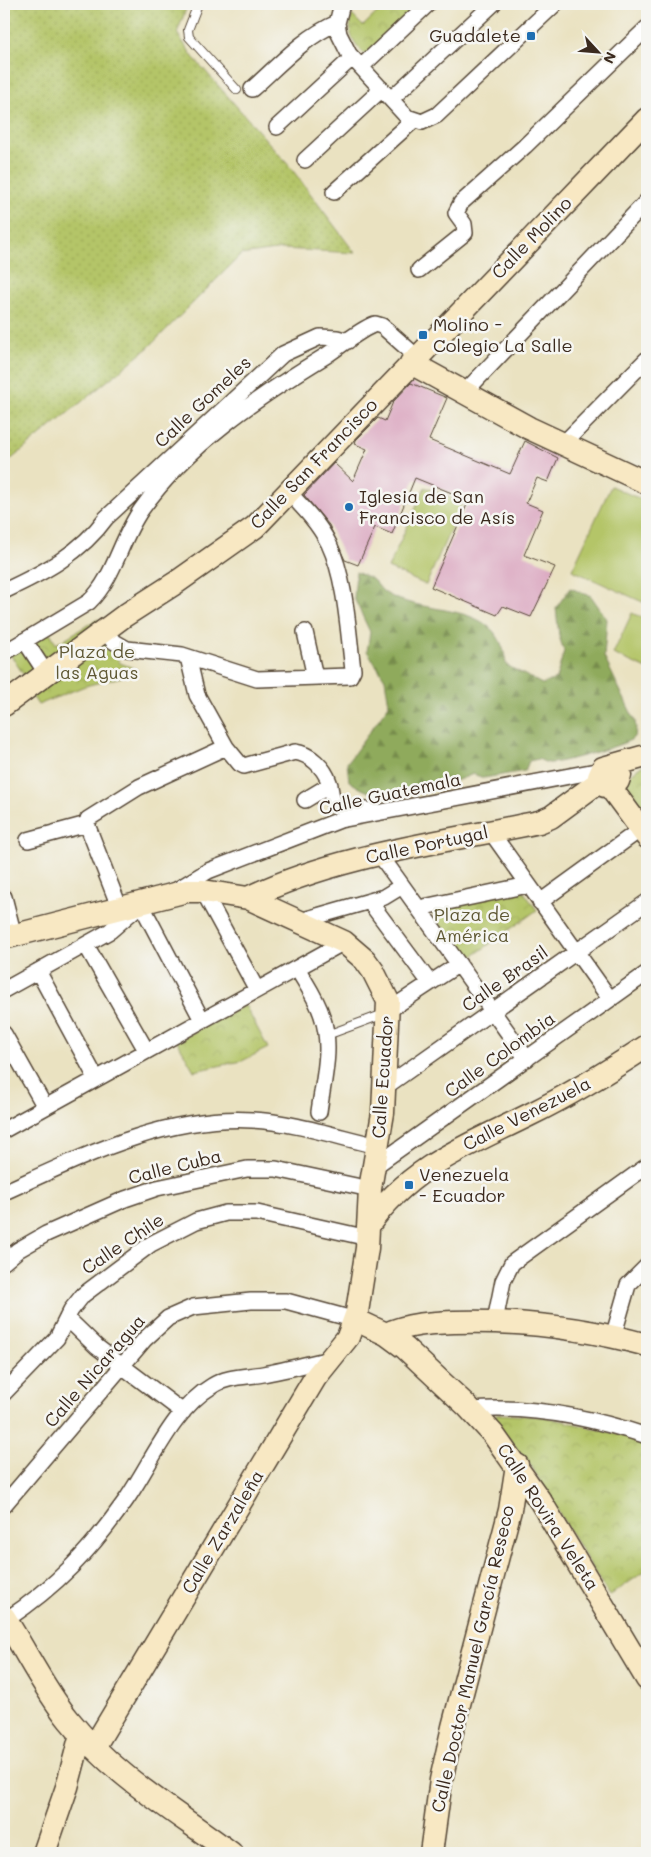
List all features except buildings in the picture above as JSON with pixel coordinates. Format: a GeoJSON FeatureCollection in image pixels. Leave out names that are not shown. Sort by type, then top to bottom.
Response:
{"type":"FeatureCollection","features":[{"type":"Feature","properties":{"kind":"street"},"geometry":{"type":"LineString","coordinates":[[342,4],[338,23],[343,45],[407,117],[418,121]]}},
{"type":"Feature","properties":{"kind":"street"},"geometry":{"type":"LineString","coordinates":[[277,127],[428,4]]}},
{"type":"Feature","properties":{"kind":"street"},"geometry":{"type":"LineString","coordinates":[[305,160],[493,4]]}},
{"type":"Feature","properties":{"kind":"street"},"geometry":{"type":"LineString","coordinates":[[334,192],[418,121],[438,115],[555,4]]}},
{"type":"Feature","properties":{"kind":"street"},"geometry":{"type":"LineString","coordinates":[[244,90],[306,40],[338,23]]}},
{"type":"Feature","properties":{"kind":"street"},"geometry":{"type":"LineString","coordinates":[[419,270],[465,233],[464,224],[456,213],[461,203],[496,174],[647,28]]}},
{"type":"Feature","properties":{"kind":"street","name":"Calle Molino"},"geometry":{"type":"LineString","coordinates":[[414,360],[647,118]]}},
{"type":"Feature","properties":{"kind":"street"},"geometry":{"type":"LineString","coordinates":[[464,393],[647,201]]}},
{"type":"Feature","properties":{"kind":"street","name":"Calle Gomeles"},"geometry":{"type":"LineString","coordinates":[[4,653],[93,598],[110,576],[124,542],[140,511],[169,475],[230,418],[370,326],[379,324],[414,360]]}},
{"type":"Feature","properties":{"kind":"street","name":"Calle Gomeles"},"geometry":{"type":"LineString","coordinates":[[4,591],[55,565],[100,528],[106,518],[283,354],[320,337],[337,338],[348,342]]}},
{"type":"Feature","properties":{"kind":"street"},"geometry":{"type":"LineString","coordinates":[[562,444],[647,359]]}},
{"type":"Feature","properties":{"kind":"street"},"geometry":{"type":"LineString","coordinates":[[414,360],[464,393],[562,444],[647,483]]}},
{"type":"Feature","properties":{"kind":"street","name":"Calle San Francisco"},"geometry":{"type":"LineString","coordinates":[[104,630],[177,582],[254,526],[414,360]]}},
{"type":"Feature","properties":{"kind":"street"},"geometry":{"type":"LineString","coordinates":[[4,705],[104,630],[113,641],[127,649],[188,657],[257,679],[350,676],[352,673],[341,585],[330,545],[321,530],[288,492]]}},
{"type":"Feature","properties":{"kind":"street"},"geometry":{"type":"LineString","coordinates":[[100,528],[106,528],[124,542]]}},
{"type":"Feature","properties":{"kind":"street"},"geometry":{"type":"LineString","coordinates":[[305,632],[315,677]]}},
{"type":"Feature","properties":{"kind":"street"},"geometry":{"type":"LineString","coordinates":[[25,641],[38,680]]}},
{"type":"Feature","properties":{"kind":"street"},"geometry":{"type":"LineString","coordinates":[[188,657],[197,695],[226,747],[240,764],[244,766],[295,752],[300,753],[321,768],[330,785],[335,805],[379,813]]}},
{"type":"Feature","properties":{"kind":"street"},"geometry":{"type":"LineString","coordinates":[[28,840],[86,824],[91,817],[139,787],[226,747]]}},
{"type":"Feature","properties":{"kind":"street","name":"Calle Portugal"},"geometry":{"type":"LineString","coordinates":[[248,898],[308,873],[380,855],[545,820],[611,781],[645,756]]}},
{"type":"Feature","properties":{"kind":"street"},"geometry":{"type":"LineString","coordinates":[[540,902],[644,833],[611,781]]}},
{"type":"Feature","properties":{"kind":"street","name":"Calle Guatemala"},"geometry":{"type":"LineString","coordinates":[[169,895],[208,871],[237,858],[330,823],[379,813],[611,781]]}},
{"type":"Feature","properties":{"kind":"street"},"geometry":{"type":"LineString","coordinates":[[306,800],[330,785]]}},
{"type":"Feature","properties":{"kind":"street"},"geometry":{"type":"LineString","coordinates":[[86,824],[131,907],[202,1020]]}},
{"type":"Feature","properties":{"kind":"street"},"geometry":{"type":"LineString","coordinates":[[491,832],[610,999]]}},
{"type":"Feature","properties":{"kind":"street"},"geometry":{"type":"LineString","coordinates":[[380,855],[526,1059]]}},
{"type":"Feature","properties":{"kind":"street"},"geometry":{"type":"LineString","coordinates":[[418,908],[528,885]]}},
{"type":"Feature","properties":{"kind":"street"},"geometry":{"type":"LineString","coordinates":[[300,921],[384,897],[402,886]]}},
{"type":"Feature","properties":{"kind":"street"},"geometry":{"type":"LineString","coordinates":[[203,891],[257,990]]}},
{"type":"Feature","properties":{"kind":"street","name":"Calle Ecuador"},"geometry":{"type":"LineString","coordinates":[[9,937],[131,907],[169,895],[203,891],[248,898],[344,942],[365,960],[384,991],[389,1012],[385,1087],[370,1189],[368,1232],[356,1320]]}},
{"type":"Feature","properties":{"kind":"street"},"geometry":{"type":"LineString","coordinates":[[4,897],[9,937]]}},
{"type":"Feature","properties":{"kind":"street"},"geometry":{"type":"LineString","coordinates":[[369,901],[430,983]]}},
{"type":"Feature","properties":{"kind":"street","name":"Calle Brasil"},"geometry":{"type":"LineString","coordinates":[[385,1087],[647,902]]}},
{"type":"Feature","properties":{"kind":"street"},"geometry":{"type":"LineString","coordinates":[[4,990],[110,931],[131,907]]}},
{"type":"Feature","properties":{"kind":"street"},"geometry":{"type":"LineString","coordinates":[[4,1130],[344,942]]}},
{"type":"Feature","properties":{"kind":"street"},"geometry":{"type":"LineString","coordinates":[[86,945],[146,1050]]}},
{"type":"Feature","properties":{"kind":"street"},"geometry":{"type":"LineString","coordinates":[[389,1012],[459,964]]}},
{"type":"Feature","properties":{"kind":"street"},"geometry":{"type":"LineString","coordinates":[[297,968],[319,1007],[327,1035],[327,1052],[319,1112]]}},
{"type":"Feature","properties":{"kind":"street"},"geometry":{"type":"LineString","coordinates":[[38,972],[96,1078]]}},
{"type":"Feature","properties":{"kind":"street","name":"Calle Colombia"},"geometry":{"type":"LineString","coordinates":[[376,1156],[526,1059],[647,973]]}},
{"type":"Feature","properties":{"kind":"street"},"geometry":{"type":"LineString","coordinates":[[4,1034],[45,1107]]}},
{"type":"Feature","properties":{"kind":"street","name":"Calle Venezuela"},"geometry":{"type":"LineString","coordinates":[[368,1232],[394,1193],[426,1169],[460,1149],[530,1115],[647,1046]]}},
{"type":"Feature","properties":{"kind":"street"},"geometry":{"type":"LineString","coordinates":[[4,1192],[124,1140],[177,1127],[212,1121],[262,1121],[376,1156]]}},
{"type":"Feature","properties":{"kind":"street"},"geometry":{"type":"LineString","coordinates":[[494,1321],[503,1281],[512,1264],[647,1166]]}},
{"type":"Feature","properties":{"kind":"street","name":"Calle Cuba"},"geometry":{"type":"LineString","coordinates":[[4,1262],[18,1250],[46,1234],[125,1199],[157,1188],[247,1169],[276,1169],[370,1189]]}},
{"type":"Feature","properties":{"kind":"street","name":"Calle Chile"},"geometry":{"type":"LineString","coordinates":[[4,1393],[57,1338],[67,1318],[83,1295],[126,1261],[182,1227],[209,1216],[242,1212],[368,1232]]}},
{"type":"Feature","properties":{"kind":"street"},"geometry":{"type":"LineString","coordinates":[[613,1338],[628,1285],[647,1266]]}},
{"type":"Feature","properties":{"kind":"street","name":"Calle Nicaragua"},"geometry":{"type":"LineString","coordinates":[[4,1505],[158,1326],[168,1318],[193,1307],[270,1299],[316,1308],[356,1320]]}},
{"type":"Feature","properties":{"kind":"street"},"geometry":{"type":"LineString","coordinates":[[67,1318],[97,1347],[183,1412]]}},
{"type":"Feature","properties":{"kind":"street","name":"Calle Rovira Veleta"},"geometry":{"type":"LineString","coordinates":[[356,1320],[386,1334],[405,1348],[471,1410],[493,1434],[558,1528],[644,1667]]}},
{"type":"Feature","properties":{"kind":"street","name":"Calle Zarzaleña"},"geometry":{"type":"LineString","coordinates":[[44,1853],[61,1804],[88,1740],[310,1386],[348,1337],[356,1320]]}},
{"type":"Feature","properties":{"kind":"street"},"geometry":{"type":"LineString","coordinates":[[386,1334],[397,1329],[425,1323],[494,1321],[549,1326],[647,1345]]}},
{"type":"Feature","properties":{"kind":"street"},"geometry":{"type":"LineString","coordinates":[[231,1853],[149,1795],[88,1740],[60,1708],[5,1619],[50,1589],[82,1558],[126,1499],[183,1412],[203,1392],[223,1381],[330,1359]]}},
{"type":"Feature","properties":{"kind":"street"},"geometry":{"type":"LineString","coordinates":[[471,1410],[496,1408],[534,1410],[600,1422],[647,1436]]}},
{"type":"Feature","properties":{"kind":"street","name":"Calle Doctor Manuel García Reseco"},"geometry":{"type":"LineString","coordinates":[[431,1853],[441,1780],[510,1510],[516,1465]]}},
{"type":"Feature","properties":{"kind":"lane"},"geometry":{"type":"LineString","coordinates":[[198,4],[188,30],[189,38],[244,90]]}},
{"type":"Feature","properties":{"kind":"lane"},"geometry":{"type":"LineString","coordinates":[[327,1035],[389,1012]]}},
{"type":"Feature","properties":{"kind":"green space"},"geometry":{"type":"Polygon","coordinates":[[[4,4],[188,4],[177,33],[193,57],[291,168],[355,253],[283,249],[241,255],[149,347],[4,465],[4,4]]]}},
{"type":"Feature","properties":{"kind":"green space"},"geometry":{"type":"Polygon","coordinates":[[[386,4],[422,4],[366,56],[352,38],[350,28],[352,15],[363,26],[386,4]]]}},
{"type":"Feature","properties":{"kind":"green space"},"geometry":{"type":"Polygon","coordinates":[[[611,486],[647,502],[647,604],[572,570],[611,486]]]}},
{"type":"Feature","properties":{"kind":"green space"},"geometry":{"type":"Polygon","coordinates":[[[425,487],[462,503],[426,585],[388,568],[425,487]]]}},
{"type":"Feature","properties":{"kind":"green space"},"geometry":{"type":"Polygon","coordinates":[[[356,572],[371,579],[387,594],[404,601],[460,613],[477,619],[491,629],[501,644],[506,665],[542,684],[556,679],[564,651],[559,636],[556,608],[570,588],[591,596],[607,619],[604,657],[635,721],[636,731],[634,737],[627,742],[565,761],[549,763],[538,759],[529,761],[525,771],[484,778],[473,774],[440,786],[416,792],[381,795],[357,786],[349,781],[347,763],[389,705],[385,679],[367,651],[370,632],[354,598],[356,572]]]}},
{"type":"Feature","properties":{"kind":"green space"},"geometry":{"type":"Polygon","coordinates":[[[632,613],[647,620],[647,669],[613,654],[632,613]]]}},
{"type":"Feature","properties":{"kind":"green space"},"geometry":{"type":"Polygon","coordinates":[[[98,619],[102,626],[44,663],[34,643],[46,633],[51,634],[56,644],[98,619]]]}},
{"type":"Feature","properties":{"kind":"green space","name":"Plaza de las Aguas"},"geometry":{"type":"Polygon","coordinates":[[[103,639],[112,647],[120,663],[136,669],[137,673],[85,686],[38,705],[29,691],[103,639]]]}},
{"type":"Feature","properties":{"kind":"green space"},"geometry":{"type":"Polygon","coordinates":[[[20,648],[38,665],[29,683],[10,654],[20,648]]]}},
{"type":"Feature","properties":{"kind":"green space"},"geometry":{"type":"Polygon","coordinates":[[[647,762],[647,829],[625,792],[628,776],[647,762]]]}},
{"type":"Feature","properties":{"kind":"green space","name":"Plaza de América"},"geometry":{"type":"Polygon","coordinates":[[[521,888],[537,910],[466,961],[429,909],[521,888]]]}},
{"type":"Feature","properties":{"kind":"green space"},"geometry":{"type":"Polygon","coordinates":[[[245,1005],[268,1048],[242,1061],[194,1071],[177,1041],[245,1005]]]}},
{"type":"Feature","properties":{"kind":"green space"},"geometry":{"type":"Polygon","coordinates":[[[496,1414],[546,1417],[647,1441],[647,1570],[609,1596],[531,1466],[494,1420],[496,1414]]]}},
{"type":"Feature","properties":{"kind":"place","name":"Guadalete"},"geometry":{"type":"Point","coordinates":[531,36]}},
{"type":"Feature","properties":{"kind":"place","name":"Molino - Colegio La Salle"},"geometry":{"type":"Point","coordinates":[423,335]}},
{"type":"Feature","properties":{"kind":"place","name":"Iglesia de San Francisco de Asís"},"geometry":{"type":"Point","coordinates":[349,507]}},
{"type":"Feature","properties":{"kind":"place","name":"Venezuela - Ecuador"},"geometry":{"type":"Point","coordinates":[409,1185]}}]}
